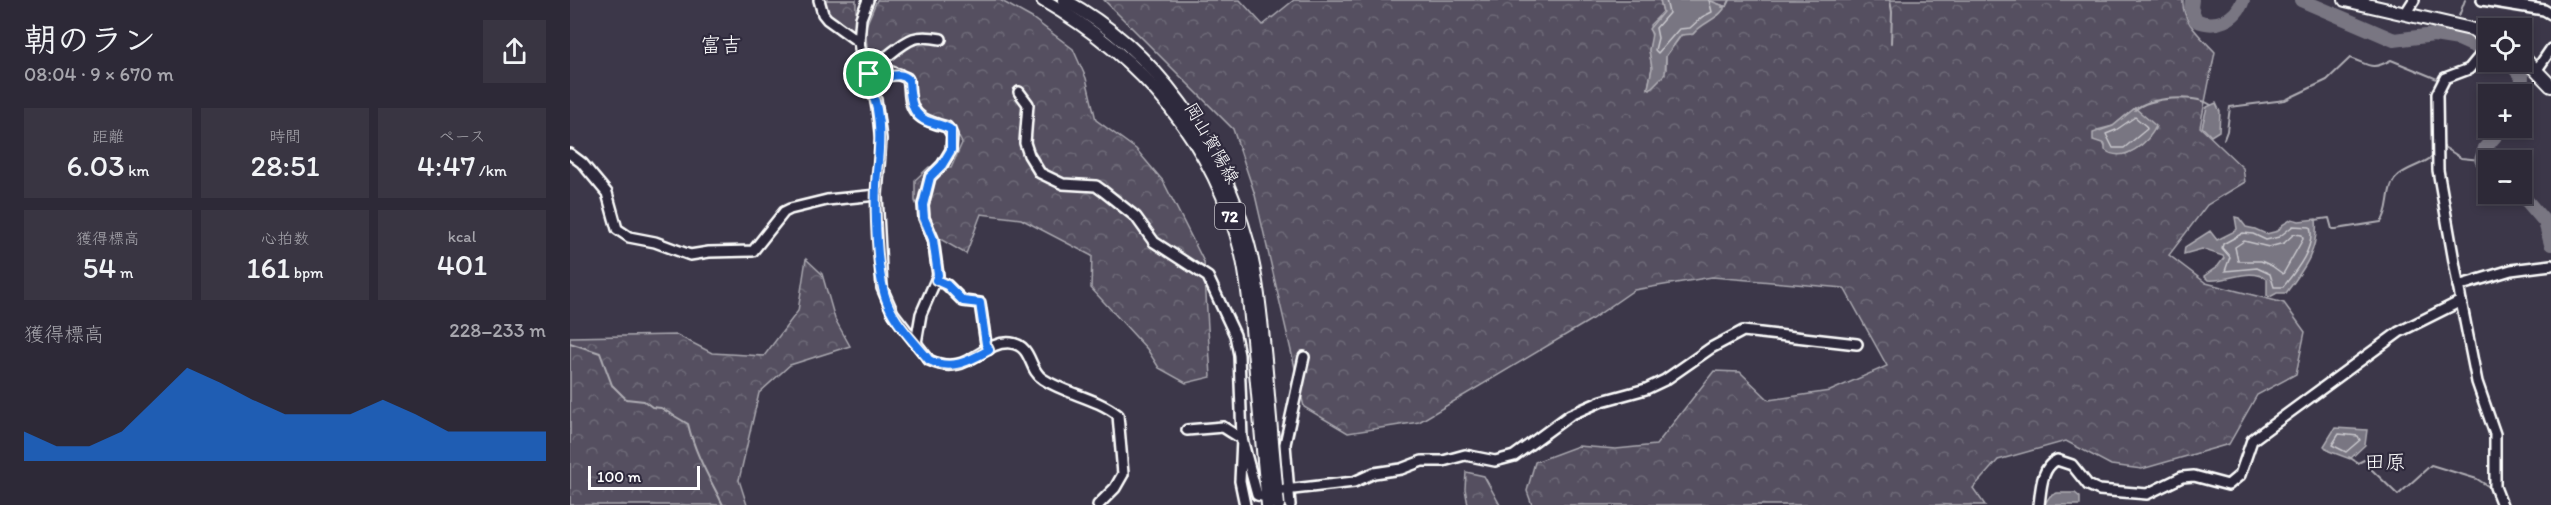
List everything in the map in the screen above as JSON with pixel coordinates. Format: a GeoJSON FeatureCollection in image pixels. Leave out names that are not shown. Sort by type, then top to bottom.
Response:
{"type":"FeatureCollection","features":[{"type":"Feature","properties":{"kind":"main road","name":"岡山賀陽線"},"geometry":{"type":"LineString","coordinates":[[1043,0],[1074,18],[1114,47],[1148,79],[1181,121],[1217,184],[1242,255],[1278,500]]}},
{"type":"Feature","properties":{"kind":"main road","name":"岡山賀陽線"},"geometry":{"type":"LineString","coordinates":[[1064,0],[1119,38],[1153,70],[1185,108],[1207,142],[1225,180],[1238,212],[1254,271],[1278,500]]}},
{"type":"Feature","properties":{"kind":"main road"},"geometry":{"type":"LineString","coordinates":[[2345,0],[2478,30]]}},
{"type":"Feature","properties":{"kind":"main road"},"geometry":{"type":"LineString","coordinates":[[2532,67],[2551,86]]}},
{"type":"Feature","properties":{"kind":"street"},"geometry":{"type":"LineString","coordinates":[[819,0],[822,14],[859,42]]}},
{"type":"Feature","properties":{"kind":"street"},"geometry":{"type":"LineString","coordinates":[[868,0],[861,18],[859,42],[864,74],[872,88],[878,113],[880,139],[877,195],[882,288],[888,306],[929,360],[935,363],[959,365],[1004,343],[1019,346],[1027,351],[1043,380],[1118,415],[1123,474],[1115,488],[1098,505]]}},
{"type":"Feature","properties":{"kind":"street"},"geometry":{"type":"LineString","coordinates":[[2405,14],[2414,0]]}},
{"type":"Feature","properties":{"kind":"street"},"geometry":{"type":"LineString","coordinates":[[2482,0],[2544,10],[2551,14]]}},
{"type":"Feature","properties":{"kind":"street"},"geometry":{"type":"LineString","coordinates":[[2469,27],[2478,39]]}},
{"type":"Feature","properties":{"kind":"street"},"geometry":{"type":"LineString","coordinates":[[916,344],[921,314],[938,275],[933,239],[924,218],[923,205],[930,177],[942,165],[951,150],[952,135],[947,127],[924,121],[918,116],[910,99],[909,80],[874,65],[873,60],[890,54],[906,40],[927,37],[941,39]]}},
{"type":"Feature","properties":{"kind":"street"},"geometry":{"type":"LineString","coordinates":[[2536,71],[2551,49]]}},
{"type":"Feature","properties":{"kind":"street"},"geometry":{"type":"LineString","coordinates":[[2478,58],[2469,69],[2444,81],[2437,94],[2438,170],[2477,382],[2495,434],[2495,487],[2502,505]]}},
{"type":"Feature","properties":{"kind":"street"},"geometry":{"type":"LineString","coordinates":[[864,74],[874,77],[899,74]]}},
{"type":"Feature","properties":{"kind":"street"},"geometry":{"type":"LineString","coordinates":[[1019,92],[1028,104],[1025,143],[1040,173],[1063,184],[1096,186],[1103,190],[1136,217],[1154,242],[1208,277],[1235,335],[1239,355],[1242,439],[1240,481],[1245,505]]}},
{"type":"Feature","properties":{"kind":"street"},"geometry":{"type":"LineString","coordinates":[[570,154],[582,163],[607,193],[617,229],[629,237],[655,242],[690,255],[753,250],[758,247],[784,212],[790,209],[828,200],[877,195]]}},
{"type":"Feature","properties":{"kind":"street"},"geometry":{"type":"LineString","coordinates":[[2458,285],[2511,270],[2551,265]]}},
{"type":"Feature","properties":{"kind":"street"},"geometry":{"type":"LineString","coordinates":[[936,280],[947,285],[963,301],[980,303],[986,344],[989,350]]}},
{"type":"Feature","properties":{"kind":"street"},"geometry":{"type":"LineString","coordinates":[[2039,505],[2045,473],[2051,463],[2057,460],[2072,465],[2088,485],[2099,490],[2147,495],[2182,477],[2194,476],[2228,485],[2240,475],[2252,441],[2257,436],[2281,421],[2399,332],[2461,301]]}},
{"type":"Feature","properties":{"kind":"street"},"geometry":{"type":"LineString","coordinates":[[1187,430],[1223,427],[1242,439],[1257,495],[1278,500],[1354,482],[1374,473],[1401,469],[1422,460],[1443,460],[1465,455],[1495,461],[1515,456],[1570,415],[1602,401],[1646,389],[1665,380],[1711,348],[1743,331],[1857,344]]}},
{"type":"Feature","properties":{"kind":"street"},"geometry":{"type":"LineString","coordinates":[[1278,500],[1285,444],[1304,357]]}},
{"type":"Feature","properties":{"kind":"green space"},"geometry":{"type":"Polygon","coordinates":[[[825,0],[856,0],[856,36],[828,13],[825,0]]]}},
{"type":"Feature","properties":{"kind":"green space"},"geometry":{"type":"Polygon","coordinates":[[[877,0],[1000,0],[1032,18],[1073,49],[1086,78],[1096,120],[1136,149],[1163,181],[1204,262],[1211,377],[1186,383],[1159,368],[1147,349],[1091,288],[1092,256],[1021,219],[981,214],[966,254],[928,232],[915,201],[915,180],[929,167],[951,168],[962,143],[954,127],[933,122],[921,115],[907,82],[869,65],[865,28],[877,0]]]}},
{"type":"Feature","properties":{"kind":"green space"},"geometry":{"type":"Polygon","coordinates":[[[1104,0],[1240,0],[1263,25],[1294,0],[1660,0],[1663,12],[1650,25],[1652,38],[1649,50],[1652,68],[1648,88],[1666,70],[1666,56],[1683,33],[1693,34],[1703,23],[1718,16],[1724,6],[1708,0],[2183,0],[2183,8],[2189,22],[2215,52],[2200,127],[2243,168],[2245,182],[2207,205],[2169,255],[2206,283],[2284,303],[2305,332],[2296,374],[2257,395],[2229,444],[2142,469],[2111,465],[2066,441],[1998,460],[1973,488],[1985,505],[1532,505],[1527,491],[1535,462],[1578,446],[1616,449],[1656,445],[1714,371],[1740,372],[1769,400],[1830,391],[1887,366],[1844,288],[1712,277],[1634,290],[1589,321],[1419,422],[1348,433],[1304,407],[1255,195],[1233,129],[1104,0]],[[2135,108],[2113,126],[2097,130],[2105,147],[2126,154],[2137,148],[2155,129],[2135,108]]]}},
{"type":"Feature","properties":{"kind":"green space"},"geometry":{"type":"Polygon","coordinates":[[[806,259],[822,274],[835,319],[850,346],[790,365],[759,393],[739,480],[747,505],[570,505],[570,337],[677,335],[712,353],[764,356],[798,311],[806,259]]]}},
{"type":"Feature","properties":{"kind":"green space"},"geometry":{"type":"Polygon","coordinates":[[[1466,472],[1484,476],[1500,505],[1468,505],[1465,489],[1466,472]]]}},
{"type":"Feature","properties":{"kind":"water"},"geometry":{"type":"Polygon","coordinates":[[[1660,0],[1708,0],[1724,6],[1724,9],[1693,34],[1681,35],[1666,56],[1665,74],[1650,89],[1648,88],[1652,68],[1649,50],[1652,34],[1649,29],[1663,12],[1660,0]]]}},
{"type":"Feature","properties":{"kind":"water"},"geometry":{"type":"Polygon","coordinates":[[[2216,103],[2220,112],[2219,131],[2211,136],[2202,127],[2207,107],[2216,103]]]}},
{"type":"Feature","properties":{"kind":"water"},"geometry":{"type":"Polygon","coordinates":[[[2135,108],[2156,126],[2142,145],[2120,155],[2112,154],[2105,150],[2105,144],[2093,140],[2093,133],[2113,126],[2135,108]]]}},
{"type":"Feature","properties":{"kind":"water"},"geometry":{"type":"Polygon","coordinates":[[[2235,217],[2239,218],[2246,227],[2266,234],[2278,231],[2282,225],[2292,219],[2299,221],[2316,219],[2313,250],[2286,293],[2267,296],[2267,279],[2253,274],[2208,280],[2204,276],[2218,266],[2223,256],[2202,249],[2184,254],[2185,247],[2210,231],[2217,240],[2235,231],[2237,229],[2235,217]]]}},
{"type":"Feature","properties":{"kind":"water"},"geometry":{"type":"Polygon","coordinates":[[[2335,428],[2367,430],[2365,445],[2350,459],[2329,451],[2324,446],[2335,428]]]}},
{"type":"Feature","properties":{"kind":"water"},"geometry":{"type":"Polygon","coordinates":[[[2057,493],[2075,493],[2080,497],[2080,505],[2044,505],[2050,496],[2057,493]]]}},
{"type":"Feature","properties":{"kind":"waterway"},"geometry":{"type":"LineString","coordinates":[[1722,7],[1727,6],[1730,0]]}},
{"type":"Feature","properties":{"kind":"waterway"},"geometry":{"type":"LineString","coordinates":[[1890,0],[1891,43]]}},
{"type":"Feature","properties":{"kind":"waterway"},"geometry":{"type":"LineString","coordinates":[[2192,0],[2191,8],[2196,20],[2203,23],[2224,21],[2235,13],[2243,0]]}},
{"type":"Feature","properties":{"kind":"waterway"},"geometry":{"type":"LineString","coordinates":[[2301,0],[2394,40],[2434,35],[2459,39],[2478,48]]}},
{"type":"Feature","properties":{"kind":"waterway"},"geometry":{"type":"LineString","coordinates":[[2459,16],[2465,0]]}},
{"type":"Feature","properties":{"kind":"waterway"},"geometry":{"type":"LineString","coordinates":[[2450,37],[2453,29]]}},
{"type":"Feature","properties":{"kind":"waterway"},"geometry":{"type":"LineString","coordinates":[[2224,139],[2230,107],[2285,100],[2327,80],[2350,58],[2374,66],[2391,60],[2442,81]]}},
{"type":"Feature","properties":{"kind":"waterway"},"geometry":{"type":"LineString","coordinates":[[2518,72],[2522,77],[2522,84]]}},
{"type":"Feature","properties":{"kind":"waterway"},"geometry":{"type":"LineString","coordinates":[[2135,110],[2150,102],[2172,98],[2195,99],[2211,105]]}},
{"type":"Feature","properties":{"kind":"waterway"},"geometry":{"type":"LineString","coordinates":[[2484,150],[2494,138]]}},
{"type":"Feature","properties":{"kind":"waterway"},"geometry":{"type":"LineString","coordinates":[[2441,145],[2461,158],[2478,160]]}},
{"type":"Feature","properties":{"kind":"waterway"},"geometry":{"type":"LineString","coordinates":[[2315,220],[2329,218],[2332,229],[2381,222],[2393,182],[2410,168],[2434,155]]}},
{"type":"Feature","properties":{"kind":"waterway"},"geometry":{"type":"LineString","coordinates":[[2530,204],[2545,222],[2551,244]]}},
{"type":"Feature","properties":{"kind":"waterway"},"geometry":{"type":"LineString","coordinates":[[570,343],[600,353],[612,385],[626,399],[644,401],[688,424],[698,455],[723,505]]}},
{"type":"Feature","properties":{"kind":"waterway"},"geometry":{"type":"LineString","coordinates":[[2349,457],[2358,463],[2370,457],[2369,467],[2398,495],[2431,465],[2477,479],[2491,488]]}},
{"type":"Feature","properties":{"kind":"district","name":"富吉"},"geometry":{"type":"Point","coordinates":[721,45]}},
{"type":"Feature","properties":{"kind":"district","name":"田原"},"geometry":{"type":"Point","coordinates":[2385,462]}},
{"type":"Feature","properties":{"kind":"route"},"geometry":{"type":"LineString","coordinates":[[864,74],[869,74],[874,77],[899,74],[905,76],[909,80],[910,99],[918,116],[924,121],[951,130],[951,150],[947,159],[930,177],[923,205],[924,218],[933,239],[938,275],[936,280],[947,285],[963,301],[980,303],[986,344],[989,350],[959,365],[935,363],[929,360],[888,306],[882,288],[877,195],[880,139],[876,100],[864,74]]}}]}
